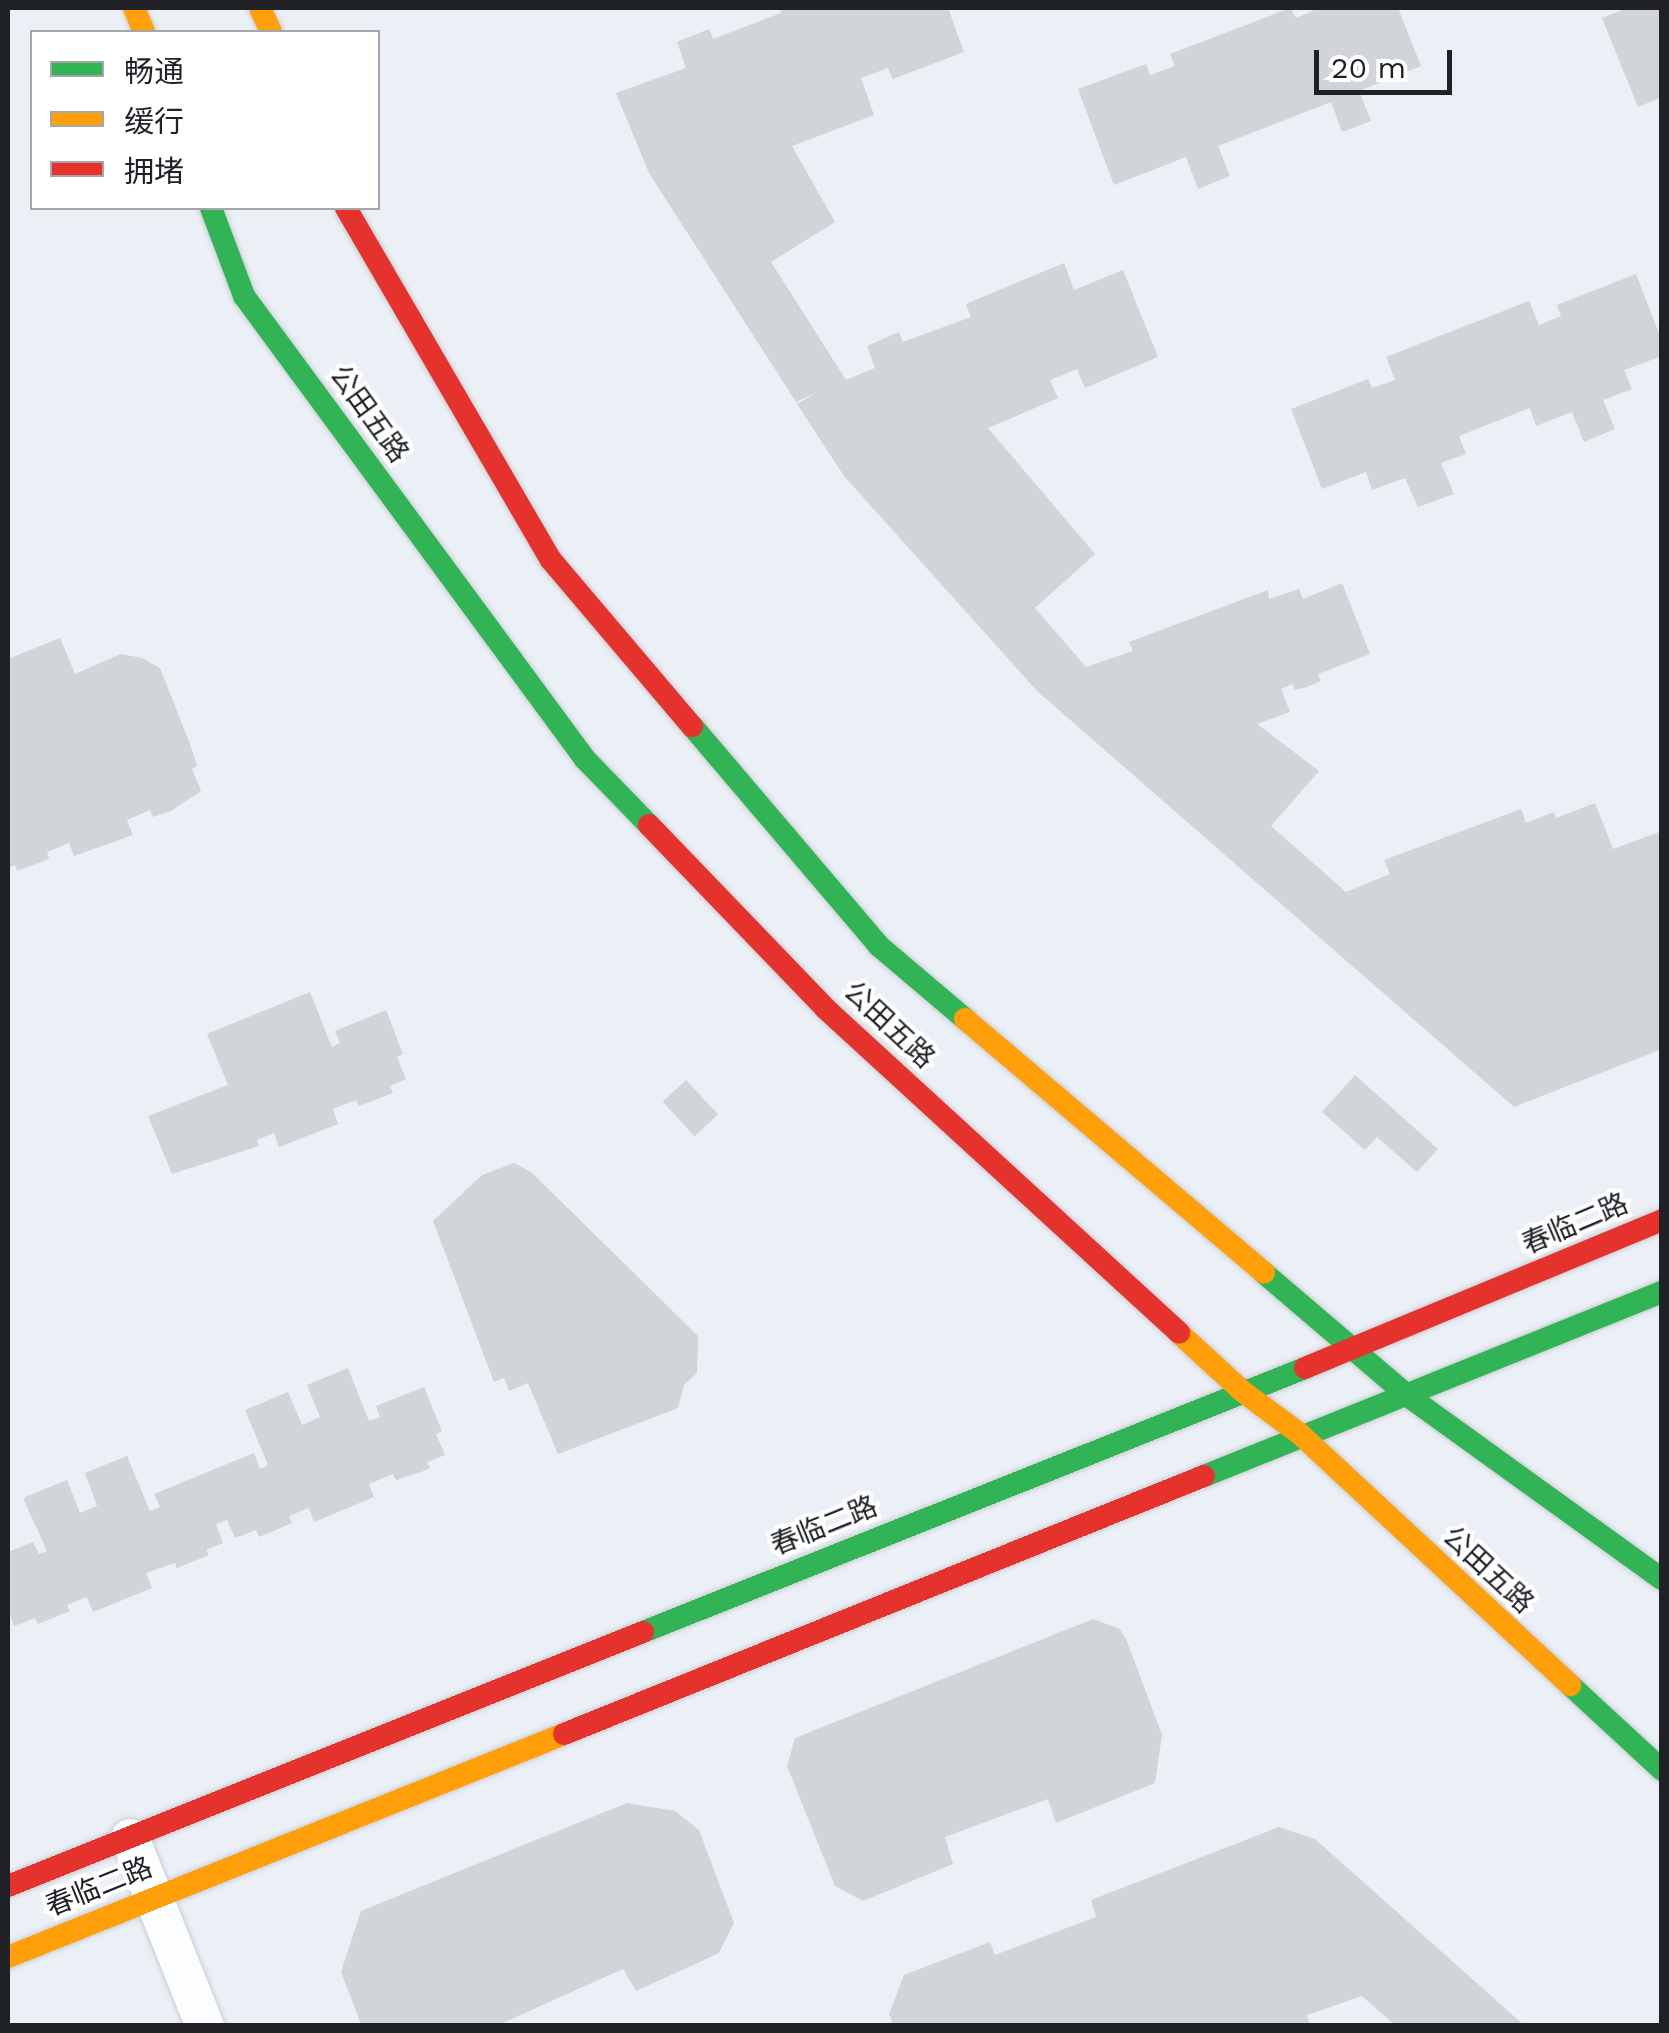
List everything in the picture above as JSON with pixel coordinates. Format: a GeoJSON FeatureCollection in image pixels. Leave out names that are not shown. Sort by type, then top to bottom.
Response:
{"type":"FeatureCollection","features":[{"type":"Feature","properties":{"kind":"main road","name":"公田五路"},"geometry":{"type":"LineString","coordinates":[[211,210],[244,296],[585,758],[826,1009],[1242,1391],[1300,1434],[1626,1742],[1662,1770]]}},
{"type":"Feature","properties":{"kind":"main road","name":"公田五路"},"geometry":{"type":"LineString","coordinates":[[347,210],[358,235],[552,560],[879,946],[1408,1396],[1662,1578]]}},
{"type":"Feature","properties":{"kind":"main road","name":"春临二路"},"geometry":{"type":"LineString","coordinates":[[8,1886],[1354,1348],[1662,1220]]}},
{"type":"Feature","properties":{"kind":"main road","name":"春临二路"},"geometry":{"type":"LineString","coordinates":[[8,1958],[1300,1434],[1408,1396],[1662,1292]]}},
{"type":"Feature","properties":{"kind":"main road"},"geometry":{"type":"LineString","coordinates":[[1626,1742],[1662,1780]]}},
{"type":"Feature","properties":{"kind":"street"},"geometry":{"type":"LineString","coordinates":[[130,1838],[205,2026]]}},
{"type":"Feature","properties":{"kind":"building"},"geometry":{"type":"Polygon","coordinates":[[[780,8],[948,8],[964,52],[893,79],[888,68],[861,78],[874,115],[792,146],[835,222],[771,262],[846,380],[875,368],[867,346],[899,332],[903,342],[971,317],[966,304],[1064,263],[1074,290],[1123,270],[1158,357],[1085,388],[1077,369],[1050,380],[1058,398],[988,428],[1095,554],[1035,608],[1086,667],[1133,651],[1129,642],[1268,590],[1269,599],[1299,589],[1303,599],[1342,583],[1370,654],[1318,674],[1321,681],[1307,687],[1295,690],[1293,684],[1281,689],[1290,712],[1257,724],[1319,771],[1271,826],[1346,892],[1390,874],[1384,860],[1521,809],[1526,823],[1554,812],[1556,818],[1595,803],[1613,849],[1662,831],[1662,1049],[1514,1107],[1037,691],[844,476],[797,404],[818,392],[796,402],[649,173],[616,93],[686,68],[677,42],[709,29],[713,39],[781,13],[780,8]]]}},
{"type":"Feature","properties":{"kind":"building"},"geometry":{"type":"Polygon","coordinates":[[[1290,8],[1296,18],[1319,8],[1398,8],[1421,66],[1359,91],[1371,121],[1342,132],[1331,102],[1218,146],[1230,176],[1198,189],[1186,157],[1114,185],[1078,89],[1146,64],[1150,75],[1175,66],[1170,54],[1290,8]]]}},
{"type":"Feature","properties":{"kind":"building"},"geometry":{"type":"Polygon","coordinates":[[[1628,8],[1662,8],[1662,97],[1638,107],[1602,18],[1628,8]]]}},
{"type":"Feature","properties":{"kind":"building"},"geometry":{"type":"Polygon","coordinates":[[[1636,274],[1662,341],[1662,356],[1624,370],[1632,389],[1603,400],[1615,429],[1584,442],[1572,412],[1536,426],[1530,408],[1459,436],[1466,454],[1441,463],[1454,494],[1418,507],[1405,478],[1372,490],[1366,472],[1322,489],[1291,409],[1368,379],[1372,388],[1395,380],[1386,357],[1529,301],[1539,325],[1561,316],[1557,305],[1636,274]]]}},
{"type":"Feature","properties":{"kind":"building"},"geometry":{"type":"Polygon","coordinates":[[[60,638],[75,674],[121,654],[142,658],[160,668],[190,744],[197,766],[192,769],[201,791],[171,811],[153,817],[150,810],[127,820],[133,835],[74,856],[69,843],[47,852],[49,859],[17,871],[15,865],[8,868],[8,659],[60,638]]]}},
{"type":"Feature","properties":{"kind":"building"},"geometry":{"type":"Polygon","coordinates":[[[310,992],[332,1047],[340,1043],[335,1031],[386,1010],[403,1054],[397,1057],[406,1079],[390,1086],[393,1093],[359,1106],[356,1100],[333,1109],[338,1124],[279,1147],[274,1133],[257,1140],[259,1146],[172,1174],[148,1116],[228,1085],[207,1034],[310,992]]]}},
{"type":"Feature","properties":{"kind":"building"},"geometry":{"type":"Polygon","coordinates":[[[1355,1075],[1438,1149],[1417,1172],[1377,1137],[1365,1150],[1322,1112],[1355,1075]]]}},
{"type":"Feature","properties":{"kind":"building"},"geometry":{"type":"Polygon","coordinates":[[[686,1080],[718,1114],[695,1136],[663,1102],[686,1080]]]}},
{"type":"Feature","properties":{"kind":"building"},"geometry":{"type":"Polygon","coordinates":[[[514,1163],[531,1172],[698,1336],[697,1373],[684,1385],[678,1408],[558,1454],[528,1383],[509,1391],[504,1378],[494,1382],[433,1221],[482,1175],[514,1163]]]}},
{"type":"Feature","properties":{"kind":"building"},"geometry":{"type":"Polygon","coordinates":[[[348,1368],[369,1421],[380,1417],[376,1406],[424,1387],[442,1431],[436,1434],[445,1455],[427,1462],[430,1468],[421,1472],[396,1480],[393,1474],[369,1484],[374,1497],[314,1522],[309,1508],[289,1516],[292,1523],[259,1537],[256,1530],[235,1538],[227,1520],[216,1524],[223,1543],[206,1550],[209,1555],[177,1568],[175,1563],[146,1573],[152,1588],[93,1612],[87,1597],[67,1605],[70,1611],[38,1624],[35,1618],[14,1626],[8,1608],[8,1552],[33,1542],[39,1554],[47,1551],[23,1498],[67,1480],[80,1513],[97,1506],[85,1473],[127,1456],[150,1511],[160,1507],[154,1494],[254,1453],[260,1469],[268,1465],[245,1410],[288,1392],[302,1425],[320,1417],[307,1385],[348,1368]]]}},
{"type":"Feature","properties":{"kind":"building"},"geometry":{"type":"Polygon","coordinates":[[[1093,1619],[1120,1629],[1126,1639],[1162,1735],[1155,1783],[1056,1823],[1048,1799],[945,1837],[953,1864],[863,1901],[835,1886],[787,1766],[795,1738],[1093,1619]]]}},
{"type":"Feature","properties":{"kind":"building"},"geometry":{"type":"Polygon","coordinates":[[[627,1803],[675,1811],[699,1830],[734,1923],[719,1953],[636,1991],[623,1969],[496,2026],[362,2026],[341,1972],[361,1911],[627,1803]]]}},
{"type":"Feature","properties":{"kind":"building"},"geometry":{"type":"Polygon","coordinates":[[[1279,1827],[1315,1839],[1525,2026],[1396,2026],[1362,1996],[1307,2015],[1310,2026],[894,2026],[889,2014],[904,1975],[990,1942],[995,1955],[1096,1917],[1091,1900],[1279,1827]]]}},
{"type":"Feature","properties":{"kind":"traffic: fast"},"geometry":{"type":"LineString","coordinates":[[212,210],[244,296],[585,759],[649,825]]}},
{"type":"Feature","properties":{"kind":"traffic: fast"},"geometry":{"type":"LineString","coordinates":[[692,726],[879,946],[965,1019]]}},
{"type":"Feature","properties":{"kind":"traffic: fast"},"geometry":{"type":"LineString","coordinates":[[1264,1273],[1408,1396],[1662,1579]]}},
{"type":"Feature","properties":{"kind":"traffic: fast"},"geometry":{"type":"LineString","coordinates":[[1204,1476],[1662,1292]]}},
{"type":"Feature","properties":{"kind":"traffic: fast"},"geometry":{"type":"LineString","coordinates":[[643,1632],[1305,1368]]}},
{"type":"Feature","properties":{"kind":"traffic: fast"},"geometry":{"type":"LineString","coordinates":[[1570,1685],[1662,1770]]}},
{"type":"Feature","properties":{"kind":"traffic: slow"},"geometry":{"type":"LineString","coordinates":[[134,8],[143,30]]}},
{"type":"Feature","properties":{"kind":"traffic: slow"},"geometry":{"type":"LineString","coordinates":[[260,8],[270,30]]}},
{"type":"Feature","properties":{"kind":"traffic: slow"},"geometry":{"type":"LineString","coordinates":[[965,1019],[1264,1273]]}},
{"type":"Feature","properties":{"kind":"traffic: slow"},"geometry":{"type":"LineString","coordinates":[[1179,1333],[1242,1391],[1300,1434],[1570,1685]]}},
{"type":"Feature","properties":{"kind":"traffic: slow"},"geometry":{"type":"LineString","coordinates":[[8,1957],[564,1734]]}},
{"type":"Feature","properties":{"kind":"traffic: jam"},"geometry":{"type":"LineString","coordinates":[[347,210],[551,560],[692,726]]}},
{"type":"Feature","properties":{"kind":"traffic: jam"},"geometry":{"type":"LineString","coordinates":[[649,825],[826,1009],[1179,1333]]}},
{"type":"Feature","properties":{"kind":"traffic: jam"},"geometry":{"type":"LineString","coordinates":[[1305,1368],[1662,1220]]}},
{"type":"Feature","properties":{"kind":"traffic: jam"},"geometry":{"type":"LineString","coordinates":[[564,1734],[1204,1476]]}},
{"type":"Feature","properties":{"kind":"traffic: jam"},"geometry":{"type":"LineString","coordinates":[[8,1886],[643,1632]]}}]}
